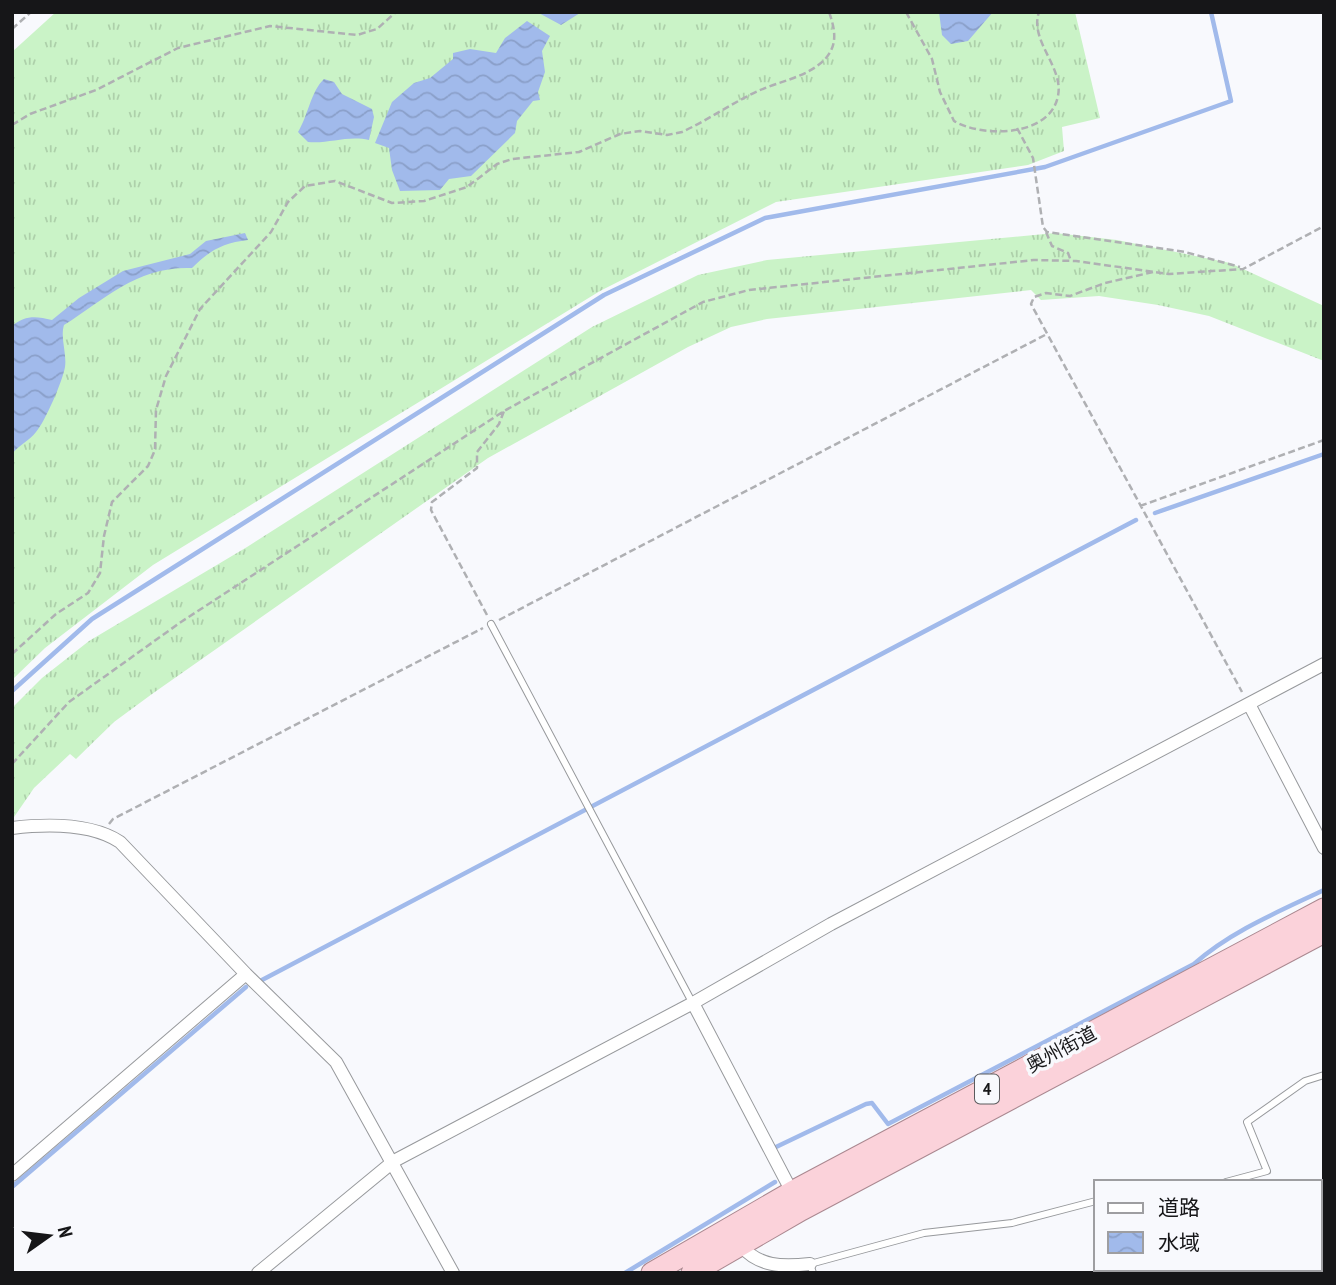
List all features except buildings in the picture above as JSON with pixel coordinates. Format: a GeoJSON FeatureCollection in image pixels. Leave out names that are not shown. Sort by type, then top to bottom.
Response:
{"type":"FeatureCollection","features":[{"type":"Feature","properties":{"kind":"highway","name":"奥州街道"},"geometry":{"type":"LineString","coordinates":[[652,1273],[792,1192],[1324,909]]}},
{"type":"Feature","properties":{"kind":"highway","name":"奥州街道"},"geometry":{"type":"LineString","coordinates":[[692,1273],[1324,932]]}},
{"type":"Feature","properties":{"kind":"street"},"geometry":{"type":"LineString","coordinates":[[258,1273],[394,1161],[693,1003],[831,924],[1324,664]]}},
{"type":"Feature","properties":{"kind":"street"},"geometry":{"type":"LineString","coordinates":[[1249,704],[1324,848]]}},
{"type":"Feature","properties":{"kind":"street"},"geometry":{"type":"LineString","coordinates":[[12,828],[80,828],[104,832],[120,842],[246,975],[336,1062],[394,1161],[453,1273]]}},
{"type":"Feature","properties":{"kind":"street"},"geometry":{"type":"LineString","coordinates":[[12,1175],[246,975]]}},
{"type":"Feature","properties":{"kind":"street"},"geometry":{"type":"LineString","coordinates":[[693,1003],[792,1192]]}},
{"type":"Feature","properties":{"kind":"street"},"geometry":{"type":"LineString","coordinates":[[740,1245],[750,1256],[767,1263],[812,1268]]}},
{"type":"Feature","properties":{"kind":"lane"},"geometry":{"type":"LineString","coordinates":[[491,624],[693,1003]]}},
{"type":"Feature","properties":{"kind":"lane"},"geometry":{"type":"LineString","coordinates":[[1233,1180],[1266,1171],[1247,1122],[1305,1081],[1324,1075]]}},
{"type":"Feature","properties":{"kind":"lane"},"geometry":{"type":"LineString","coordinates":[[812,1268],[924,1233],[1012,1223],[1094,1202]]}},
{"type":"Feature","properties":{"kind":"path"},"geometry":{"type":"LineString","coordinates":[[12,29],[31,12]]}},
{"type":"Feature","properties":{"kind":"path"},"geometry":{"type":"LineString","coordinates":[[12,125],[30,114],[96,90],[178,48],[270,26],[358,35],[377,29],[396,12]]}},
{"type":"Feature","properties":{"kind":"path"},"geometry":{"type":"LineString","coordinates":[[12,654],[56,614],[88,593],[100,573],[104,536],[112,502],[148,466],[155,450],[156,410],[166,376],[200,309],[271,232],[288,202],[305,187],[335,181],[392,203],[424,201],[467,187],[496,164],[512,159],[579,152],[620,134],[640,131],[667,135],[681,132],[757,91],[803,74],[825,59],[835,37],[829,12]]}},
{"type":"Feature","properties":{"kind":"path"},"geometry":{"type":"LineString","coordinates":[[906,12],[932,59],[940,92],[954,121],[983,131],[1017,128],[1047,117],[1059,94],[1055,70],[1038,27],[1039,12]]}},
{"type":"Feature","properties":{"kind":"path"},"geometry":{"type":"LineString","coordinates":[[1017,128],[1033,158],[1045,229],[1052,246],[1068,253],[1071,261]]}},
{"type":"Feature","properties":{"kind":"path"},"geometry":{"type":"LineString","coordinates":[[12,764],[69,702],[109,671],[504,411],[720,296],[1020,261],[1071,261],[1153,272],[1243,269],[1324,226]]}},
{"type":"Feature","properties":{"kind":"path"},"geometry":{"type":"LineString","coordinates":[[1045,229],[1055,233],[1185,252],[1243,269]]}},
{"type":"Feature","properties":{"kind":"path"},"geometry":{"type":"LineString","coordinates":[[1153,272],[1105,283],[1070,296],[1046,293],[1034,297],[1031,304],[1045,335],[1249,704]]}},
{"type":"Feature","properties":{"kind":"path"},"geometry":{"type":"LineString","coordinates":[[104,832],[113,819],[1045,335]]}},
{"type":"Feature","properties":{"kind":"path"},"geometry":{"type":"LineString","coordinates":[[491,624],[431,510],[432,502],[477,468],[477,452],[499,424],[504,411]]}},
{"type":"Feature","properties":{"kind":"path"},"geometry":{"type":"LineString","coordinates":[[1140,506],[1324,440]]}},
{"type":"Feature","properties":{"kind":"green space"},"geometry":{"type":"Polygon","coordinates":[[[56,12],[1075,12],[1100,118],[1062,127],[1064,151],[1028,165],[776,202],[600,291],[153,565],[45,648],[12,680],[12,52],[56,12]]]}},
{"type":"Feature","properties":{"kind":"green space"},"geometry":{"type":"Polygon","coordinates":[[[1055,233],[1117,240],[1230,263],[1324,306],[1324,361],[1209,316],[1099,296],[1041,300],[1031,290],[767,319],[731,327],[688,347],[488,458],[152,694],[114,722],[76,759],[70,754],[34,788],[12,820],[12,708],[42,678],[89,641],[247,547],[592,327],[698,275],[767,260],[1055,233]]]}},
{"type":"Feature","properties":{"kind":"water"},"geometry":{"type":"Polygon","coordinates":[[[537,12],[595,12],[580,13],[561,25],[537,12]]]}},
{"type":"Feature","properties":{"kind":"water"},"geometry":{"type":"Polygon","coordinates":[[[939,12],[993,12],[968,41],[951,44],[942,35],[939,12]]]}},
{"type":"Feature","properties":{"kind":"water"},"geometry":{"type":"Polygon","coordinates":[[[527,21],[550,36],[542,51],[545,72],[538,92],[540,100],[533,101],[517,121],[515,133],[471,176],[449,179],[440,190],[400,191],[392,170],[389,148],[375,143],[392,102],[414,83],[430,78],[453,59],[453,53],[470,49],[496,53],[505,38],[527,21]]]}},
{"type":"Feature","properties":{"kind":"water"},"geometry":{"type":"Polygon","coordinates":[[[324,79],[334,82],[342,94],[372,109],[374,117],[369,140],[354,138],[308,142],[298,132],[316,90],[324,79]]]}},
{"type":"Feature","properties":{"kind":"water"},"geometry":{"type":"Polygon","coordinates":[[[245,233],[248,240],[217,248],[192,268],[155,272],[139,278],[64,325],[65,367],[57,391],[40,427],[12,454],[12,326],[31,317],[52,320],[79,298],[123,271],[190,254],[206,241],[245,233]]]}},
{"type":"Feature","properties":{"kind":"waterway"},"geometry":{"type":"LineString","coordinates":[[12,691],[92,619],[604,295],[765,218],[1045,167],[1231,101],[1211,12]]}},
{"type":"Feature","properties":{"kind":"waterway"},"geometry":{"type":"LineString","coordinates":[[1155,513],[1324,454]]}},
{"type":"Feature","properties":{"kind":"waterway"},"geometry":{"type":"LineString","coordinates":[[262,980],[1136,520]]}},
{"type":"Feature","properties":{"kind":"waterway"},"geometry":{"type":"LineString","coordinates":[[776,1147],[866,1104],[872,1103],[888,1124],[1194,964],[1224,941],[1324,890]]}},
{"type":"Feature","properties":{"kind":"waterway"},"geometry":{"type":"LineString","coordinates":[[12,1187],[246,987]]}},
{"type":"Feature","properties":{"kind":"waterway"},"geometry":{"type":"LineString","coordinates":[[625,1273],[775,1182]]}}]}
